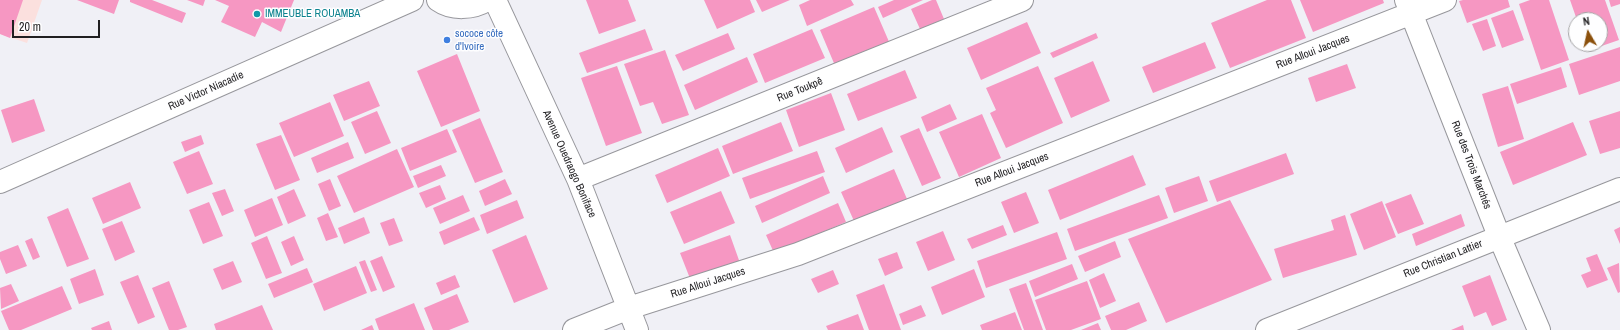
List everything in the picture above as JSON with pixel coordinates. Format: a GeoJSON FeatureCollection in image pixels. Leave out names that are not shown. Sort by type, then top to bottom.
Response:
{"type":"FeatureCollection","features":[{"type":"Feature","properties":{"kind":"street","name":"Rue Victor Niacadie"},"geometry":{"type":"LineString","coordinates":[[0,182],[412,0]]}},
{"type":"Feature","properties":{"kind":"street"},"geometry":{"type":"LineString","coordinates":[[438,0],[453,6],[467,7],[481,4],[487,0]]}},
{"type":"Feature","properties":{"kind":"street","name":"Avenue Ouedraogo Boniface"},"geometry":{"type":"LineString","coordinates":[[495,0],[578,180],[637,330]]}},
{"type":"Feature","properties":{"kind":"street","name":"Rue Toukpê"},"geometry":{"type":"LineString","coordinates":[[578,180],[1022,0]]}},
{"type":"Feature","properties":{"kind":"street","name":"Rue Alloui Jacques"},"geometry":{"type":"LineString","coordinates":[[574,330],[629,308],[798,254],[1409,7],[1445,0]]}},
{"type":"Feature","properties":{"kind":"street","name":"Rue des Trois Marchés"},"geometry":{"type":"LineString","coordinates":[[1409,7],[1499,236],[1539,330]]}},
{"type":"Feature","properties":{"kind":"street","name":"Rue Christian Lattier"},"geometry":{"type":"LineString","coordinates":[[1267,330],[1499,236],[1620,189]]}},
{"type":"Feature","properties":{"kind":"shaded area"},"geometry":{"type":"Polygon","coordinates":[[[0,0],[42,0],[27,43],[0,34],[0,0]]]}},
{"type":"Feature","properties":{"kind":"building"},"geometry":{"type":"Polygon","coordinates":[[[0,0],[23,0],[10,38],[0,34],[0,0]]]}},
{"type":"Feature","properties":{"kind":"building"},"geometry":{"type":"Polygon","coordinates":[[[77,0],[119,0],[114,14],[77,0]]]}},
{"type":"Feature","properties":{"kind":"building"},"geometry":{"type":"Polygon","coordinates":[[[130,0],[152,0],[186,13],[182,23],[130,2],[130,0]]]}},
{"type":"Feature","properties":{"kind":"building"},"geometry":{"type":"Polygon","coordinates":[[[187,0],[205,0],[203,6],[187,0]]]}},
{"type":"Feature","properties":{"kind":"building","name":"IMMEUBLE ROUAMBA"},"geometry":{"type":"Polygon","coordinates":[[[215,0],[294,0],[281,32],[262,22],[255,37],[221,22],[229,6],[215,0]]]}},
{"type":"Feature","properties":{"kind":"building"},"geometry":{"type":"Polygon","coordinates":[[[586,0],[628,0],[636,21],[599,34],[586,0]]]}},
{"type":"Feature","properties":{"kind":"building"},"geometry":{"type":"Polygon","coordinates":[[[704,0],[750,0],[755,12],[717,29],[704,0]]]}},
{"type":"Feature","properties":{"kind":"building"},"geometry":{"type":"Polygon","coordinates":[[[756,0],[790,0],[762,12],[756,0]]]}},
{"type":"Feature","properties":{"kind":"building"},"geometry":{"type":"Polygon","coordinates":[[[810,0],[851,0],[854,5],[807,26],[799,5],[810,0]]]}},
{"type":"Feature","properties":{"kind":"building"},"geometry":{"type":"Polygon","coordinates":[[[894,0],[923,0],[883,18],[878,7],[894,0]]]}},
{"type":"Feature","properties":{"kind":"building"},"geometry":{"type":"Polygon","coordinates":[[[932,0],[936,0],[944,19],[920,29],[911,9],[932,0]]]}},
{"type":"Feature","properties":{"kind":"building"},"geometry":{"type":"Polygon","coordinates":[[[1267,0],[1291,0],[1306,38],[1230,68],[1211,23],[1267,0]]]}},
{"type":"Feature","properties":{"kind":"building"},"geometry":{"type":"Polygon","coordinates":[[[1300,0],[1383,0],[1384,3],[1313,32],[1300,0]]]}},
{"type":"Feature","properties":{"kind":"building"},"geometry":{"type":"Polygon","coordinates":[[[1508,0],[1510,7],[1467,23],[1459,1],[1508,0]]]}},
{"type":"Feature","properties":{"kind":"building"},"geometry":{"type":"Polygon","coordinates":[[[1530,0],[1549,0],[1569,60],[1541,70],[1519,4],[1530,0]]]}},
{"type":"Feature","properties":{"kind":"building"},"geometry":{"type":"Polygon","coordinates":[[[1570,0],[1605,0],[1619,40],[1608,44],[1608,12],[1574,12],[1570,0]]]}},
{"type":"Feature","properties":{"kind":"building"},"geometry":{"type":"Polygon","coordinates":[[[1609,0],[1620,0],[1620,4],[1611,7],[1609,0]]]}},
{"type":"Feature","properties":{"kind":"building"},"geometry":{"type":"Polygon","coordinates":[[[874,7],[890,44],[836,68],[820,30],[874,7]]]}},
{"type":"Feature","properties":{"kind":"building"},"geometry":{"type":"Polygon","coordinates":[[[1513,10],[1524,40],[1502,48],[1491,18],[1513,10]]]}},
{"type":"Feature","properties":{"kind":"building"},"geometry":{"type":"Polygon","coordinates":[[[1487,19],[1496,46],[1483,51],[1472,24],[1487,19]]]}},
{"type":"Feature","properties":{"kind":"building"},"geometry":{"type":"Polygon","coordinates":[[[1027,22],[1041,53],[981,80],[967,48],[1027,22]]]}},
{"type":"Feature","properties":{"kind":"building"},"geometry":{"type":"Polygon","coordinates":[[[645,29],[653,50],[587,73],[579,53],[645,29]]]}},
{"type":"Feature","properties":{"kind":"building"},"geometry":{"type":"Polygon","coordinates":[[[812,29],[825,58],[765,83],[753,54],[812,29]]]}},
{"type":"Feature","properties":{"kind":"building"},"geometry":{"type":"Polygon","coordinates":[[[728,33],[735,49],[683,71],[675,55],[728,33]]]}},
{"type":"Feature","properties":{"kind":"building"},"geometry":{"type":"Polygon","coordinates":[[[1096,33],[1098,38],[1053,58],[1050,53],[1096,33]]]}},
{"type":"Feature","properties":{"kind":"building"},"geometry":{"type":"Polygon","coordinates":[[[1205,42],[1216,68],[1153,93],[1142,67],[1205,42]]]}},
{"type":"Feature","properties":{"kind":"building"},"geometry":{"type":"Polygon","coordinates":[[[1620,47],[1620,81],[1579,95],[1569,64],[1620,47]]]}},
{"type":"Feature","properties":{"kind":"building"},"geometry":{"type":"Polygon","coordinates":[[[665,50],[689,115],[662,124],[653,102],[640,106],[624,64],[665,50]]]}},
{"type":"Feature","properties":{"kind":"building"},"geometry":{"type":"Polygon","coordinates":[[[457,54],[480,111],[441,127],[417,71],[457,54]]]}},
{"type":"Feature","properties":{"kind":"building"},"geometry":{"type":"Polygon","coordinates":[[[747,57],[758,82],[695,110],[684,85],[747,57]]]}},
{"type":"Feature","properties":{"kind":"building"},"geometry":{"type":"Polygon","coordinates":[[[1093,61],[1110,101],[1071,118],[1054,78],[1093,61]]]}},
{"type":"Feature","properties":{"kind":"building"},"geometry":{"type":"Polygon","coordinates":[[[1347,64],[1356,88],[1316,102],[1308,78],[1347,64]]]}},
{"type":"Feature","properties":{"kind":"building"},"geometry":{"type":"Polygon","coordinates":[[[617,66],[642,133],[606,146],[581,78],[617,66]]]}},
{"type":"Feature","properties":{"kind":"building"},"geometry":{"type":"Polygon","coordinates":[[[1038,66],[1063,123],[1006,148],[990,113],[996,110],[986,88],[1038,66]]]}},
{"type":"Feature","properties":{"kind":"building"},"geometry":{"type":"Polygon","coordinates":[[[1561,67],[1567,87],[1517,104],[1510,84],[1561,67]]]}},
{"type":"Feature","properties":{"kind":"building"},"geometry":{"type":"Polygon","coordinates":[[[905,70],[917,98],[858,121],[847,94],[905,70]]]}},
{"type":"Feature","properties":{"kind":"building"},"geometry":{"type":"Polygon","coordinates":[[[369,81],[380,106],[344,121],[333,95],[369,81]]]}},
{"type":"Feature","properties":{"kind":"building"},"geometry":{"type":"Polygon","coordinates":[[[1508,86],[1524,139],[1498,147],[1482,94],[1508,86]]]}},
{"type":"Feature","properties":{"kind":"building"},"geometry":{"type":"Polygon","coordinates":[[[831,93],[845,130],[799,147],[786,110],[831,93]]]}},
{"type":"Feature","properties":{"kind":"building"},"geometry":{"type":"Polygon","coordinates":[[[34,99],[45,131],[12,143],[1,110],[34,99]]]}},
{"type":"Feature","properties":{"kind":"building"},"geometry":{"type":"Polygon","coordinates":[[[330,102],[344,136],[294,157],[279,123],[330,102]]]}},
{"type":"Feature","properties":{"kind":"building"},"geometry":{"type":"Polygon","coordinates":[[[950,104],[957,119],[927,132],[921,117],[950,104]]]}},
{"type":"Feature","properties":{"kind":"building"},"geometry":{"type":"Polygon","coordinates":[[[377,111],[391,143],[365,154],[351,122],[377,111]]]}},
{"type":"Feature","properties":{"kind":"building"},"geometry":{"type":"Polygon","coordinates":[[[1620,111],[1620,148],[1600,154],[1589,121],[1620,111]]]}},
{"type":"Feature","properties":{"kind":"building"},"geometry":{"type":"Polygon","coordinates":[[[982,114],[1001,158],[959,177],[939,132],[982,114]]]}},
{"type":"Feature","properties":{"kind":"building"},"geometry":{"type":"Polygon","coordinates":[[[480,118],[503,172],[475,183],[452,130],[480,118]]]}},
{"type":"Feature","properties":{"kind":"building"},"geometry":{"type":"Polygon","coordinates":[[[781,122],[793,151],[733,174],[722,146],[781,122]]]}},
{"type":"Feature","properties":{"kind":"building"},"geometry":{"type":"Polygon","coordinates":[[[1573,122],[1587,155],[1513,185],[1500,152],[1573,122]]]}},
{"type":"Feature","properties":{"kind":"building"},"geometry":{"type":"Polygon","coordinates":[[[882,127],[893,152],[846,173],[835,148],[882,127]]]}},
{"type":"Feature","properties":{"kind":"building"},"geometry":{"type":"Polygon","coordinates":[[[919,128],[941,178],[922,186],[900,136],[919,128]]]}},
{"type":"Feature","properties":{"kind":"building"},"geometry":{"type":"Polygon","coordinates":[[[447,129],[457,152],[410,171],[401,148],[447,129]]]}},
{"type":"Feature","properties":{"kind":"building"},"geometry":{"type":"Polygon","coordinates":[[[201,135],[204,144],[185,152],[181,142],[201,135]]]}},
{"type":"Feature","properties":{"kind":"building"},"geometry":{"type":"Polygon","coordinates":[[[281,135],[300,180],[275,190],[256,144],[281,135]]]}},
{"type":"Feature","properties":{"kind":"building"},"geometry":{"type":"Polygon","coordinates":[[[348,142],[354,158],[317,173],[311,158],[348,142]]]}},
{"type":"Feature","properties":{"kind":"building"},"geometry":{"type":"Polygon","coordinates":[[[718,148],[730,176],[667,203],[655,175],[718,148]]]}},
{"type":"Feature","properties":{"kind":"building"},"geometry":{"type":"Polygon","coordinates":[[[397,149],[414,187],[354,213],[337,176],[397,149]]]}},
{"type":"Feature","properties":{"kind":"building"},"geometry":{"type":"Polygon","coordinates":[[[199,151],[213,184],[187,194],[173,162],[199,151]]]}},
{"type":"Feature","properties":{"kind":"building"},"geometry":{"type":"Polygon","coordinates":[[[817,151],[825,172],[750,199],[742,178],[817,151]]]}},
{"type":"Feature","properties":{"kind":"building"},"geometry":{"type":"Polygon","coordinates":[[[1286,153],[1294,174],[1217,202],[1209,181],[1286,153]]]}},
{"type":"Feature","properties":{"kind":"building"},"geometry":{"type":"Polygon","coordinates":[[[1133,155],[1146,185],[1060,220],[1048,190],[1133,155]]]}},
{"type":"Feature","properties":{"kind":"building"},"geometry":{"type":"Polygon","coordinates":[[[441,165],[446,176],[418,188],[413,176],[441,165]]]}},
{"type":"Feature","properties":{"kind":"building"},"geometry":{"type":"Polygon","coordinates":[[[894,169],[907,199],[854,221],[841,192],[894,169]]]}},
{"type":"Feature","properties":{"kind":"building"},"geometry":{"type":"Polygon","coordinates":[[[823,176],[830,193],[762,223],[755,206],[823,176]]]}},
{"type":"Feature","properties":{"kind":"building"},"geometry":{"type":"Polygon","coordinates":[[[1199,176],[1208,201],[1174,213],[1165,188],[1199,176]]]}},
{"type":"Feature","properties":{"kind":"building"},"geometry":{"type":"Polygon","coordinates":[[[330,179],[341,206],[329,211],[318,184],[330,179]]]}},
{"type":"Feature","properties":{"kind":"building"},"geometry":{"type":"Polygon","coordinates":[[[505,179],[512,194],[485,206],[479,191],[505,179]]]}},
{"type":"Feature","properties":{"kind":"building"},"geometry":{"type":"Polygon","coordinates":[[[130,182],[141,208],[103,224],[92,198],[130,182]]]}},
{"type":"Feature","properties":{"kind":"building"},"geometry":{"type":"Polygon","coordinates":[[[440,185],[446,199],[426,208],[419,193],[440,185]]]}},
{"type":"Feature","properties":{"kind":"building"},"geometry":{"type":"Polygon","coordinates":[[[225,189],[234,211],[222,216],[212,193],[225,189]]]}},
{"type":"Feature","properties":{"kind":"building"},"geometry":{"type":"Polygon","coordinates":[[[294,189],[306,216],[288,224],[277,197],[294,189]]]}},
{"type":"Feature","properties":{"kind":"building"},"geometry":{"type":"Polygon","coordinates":[[[721,191],[735,223],[684,244],[670,212],[721,191]]]}},
{"type":"Feature","properties":{"kind":"building"},"geometry":{"type":"Polygon","coordinates":[[[1026,192],[1039,223],[1014,233],[1001,202],[1026,192]]]}},
{"type":"Feature","properties":{"kind":"building"},"geometry":{"type":"Polygon","coordinates":[[[1411,194],[1424,224],[1398,234],[1385,204],[1411,194]]]}},
{"type":"Feature","properties":{"kind":"building"},"geometry":{"type":"Polygon","coordinates":[[[463,195],[470,211],[440,224],[433,208],[463,195]]]}},
{"type":"Feature","properties":{"kind":"building"},"geometry":{"type":"Polygon","coordinates":[[[1159,195],[1168,218],[1075,251],[1067,229],[1159,195]]]}},
{"type":"Feature","properties":{"kind":"building"},"geometry":{"type":"Polygon","coordinates":[[[272,198],[283,225],[255,237],[244,210],[272,198]]]}},
{"type":"Feature","properties":{"kind":"building"},"geometry":{"type":"Polygon","coordinates":[[[517,200],[524,218],[487,234],[480,215],[517,200]]]}},
{"type":"Feature","properties":{"kind":"building"},"geometry":{"type":"Polygon","coordinates":[[[1230,200],[1272,280],[1166,323],[1128,239],[1230,200]]]}},
{"type":"Feature","properties":{"kind":"building"},"geometry":{"type":"Polygon","coordinates":[[[1382,201],[1396,237],[1364,250],[1350,214],[1382,201]]]}},
{"type":"Feature","properties":{"kind":"building"},"geometry":{"type":"Polygon","coordinates":[[[209,202],[223,236],[203,244],[189,210],[209,202]]]}},
{"type":"Feature","properties":{"kind":"building"},"geometry":{"type":"Polygon","coordinates":[[[838,203],[846,222],[774,253],[766,235],[838,203]]]}},
{"type":"Feature","properties":{"kind":"building"},"geometry":{"type":"Polygon","coordinates":[[[68,208],[89,259],[67,267],[47,217],[68,208]]]}},
{"type":"Feature","properties":{"kind":"building"},"geometry":{"type":"Polygon","coordinates":[[[328,213],[338,237],[326,241],[317,218],[328,213]]]}},
{"type":"Feature","properties":{"kind":"building"},"geometry":{"type":"Polygon","coordinates":[[[1461,214],[1465,226],[1416,246],[1412,234],[1461,214]]]}},
{"type":"Feature","properties":{"kind":"building"},"geometry":{"type":"Polygon","coordinates":[[[1345,215],[1357,255],[1283,278],[1274,249],[1334,230],[1331,220],[1345,215]]]}},
{"type":"Feature","properties":{"kind":"building"},"geometry":{"type":"Polygon","coordinates":[[[364,217],[370,233],[344,244],[338,228],[364,217]]]}},
{"type":"Feature","properties":{"kind":"building"},"geometry":{"type":"Polygon","coordinates":[[[474,217],[480,230],[444,245],[439,232],[474,217]]]}},
{"type":"Feature","properties":{"kind":"building"},"geometry":{"type":"Polygon","coordinates":[[[394,218],[403,241],[389,246],[380,223],[394,218]]]}},
{"type":"Feature","properties":{"kind":"building"},"geometry":{"type":"Polygon","coordinates":[[[122,221],[135,252],[115,261],[102,229],[122,221]]]}},
{"type":"Feature","properties":{"kind":"building"},"geometry":{"type":"Polygon","coordinates":[[[1003,225],[1007,235],[972,249],[967,239],[1003,225]]]}},
{"type":"Feature","properties":{"kind":"building"},"geometry":{"type":"Polygon","coordinates":[[[1620,227],[1620,244],[1614,230],[1620,227]]]}},
{"type":"Feature","properties":{"kind":"building"},"geometry":{"type":"Polygon","coordinates":[[[943,231],[955,260],[928,271],[916,242],[943,231]]]}},
{"type":"Feature","properties":{"kind":"building"},"geometry":{"type":"Polygon","coordinates":[[[1057,232],[1067,259],[986,288],[977,261],[1057,232]]]}},
{"type":"Feature","properties":{"kind":"building"},"geometry":{"type":"Polygon","coordinates":[[[526,235],[548,289],[514,303],[492,250],[526,235]]]}},
{"type":"Feature","properties":{"kind":"building"},"geometry":{"type":"Polygon","coordinates":[[[730,235],[740,263],[691,281],[680,253],[730,235]]]}},
{"type":"Feature","properties":{"kind":"building"},"geometry":{"type":"Polygon","coordinates":[[[267,236],[282,273],[266,279],[251,243],[267,236]]]}},
{"type":"Feature","properties":{"kind":"building"},"geometry":{"type":"Polygon","coordinates":[[[294,236],[304,260],[291,266],[281,242],[294,236]]]}},
{"type":"Feature","properties":{"kind":"building"},"geometry":{"type":"Polygon","coordinates":[[[32,238],[40,257],[33,260],[25,241],[32,238]]]}},
{"type":"Feature","properties":{"kind":"building"},"geometry":{"type":"Polygon","coordinates":[[[1115,241],[1121,257],[1085,272],[1078,256],[1115,241]]]}},
{"type":"Feature","properties":{"kind":"building"},"geometry":{"type":"Polygon","coordinates":[[[18,245],[27,266],[6,274],[0,259],[0,252],[18,245]]]}},
{"type":"Feature","properties":{"kind":"building"},"geometry":{"type":"Polygon","coordinates":[[[897,252],[903,268],[885,276],[878,259],[897,252]]]}},
{"type":"Feature","properties":{"kind":"building"},"geometry":{"type":"Polygon","coordinates":[[[1597,254],[1608,280],[1587,288],[1581,275],[1591,271],[1586,258],[1597,254]]]}},
{"type":"Feature","properties":{"kind":"building"},"geometry":{"type":"Polygon","coordinates":[[[382,256],[395,287],[383,292],[370,261],[382,256]]]}},
{"type":"Feature","properties":{"kind":"building"},"geometry":{"type":"Polygon","coordinates":[[[365,260],[377,290],[371,292],[359,262],[365,260]]]}},
{"type":"Feature","properties":{"kind":"building"},"geometry":{"type":"Polygon","coordinates":[[[233,261],[242,282],[222,290],[213,269],[233,261]]]}},
{"type":"Feature","properties":{"kind":"building"},"geometry":{"type":"Polygon","coordinates":[[[1619,263],[1620,292],[1618,293],[1607,268],[1619,263]]]}},
{"type":"Feature","properties":{"kind":"building"},"geometry":{"type":"Polygon","coordinates":[[[1072,264],[1078,279],[1035,297],[1029,281],[1072,264]]]}},
{"type":"Feature","properties":{"kind":"building"},"geometry":{"type":"Polygon","coordinates":[[[356,266],[367,293],[324,311],[313,284],[356,266]]]}},
{"type":"Feature","properties":{"kind":"building"},"geometry":{"type":"Polygon","coordinates":[[[307,268],[313,282],[274,298],[268,284],[307,268]]]}},
{"type":"Feature","properties":{"kind":"building"},"geometry":{"type":"Polygon","coordinates":[[[95,269],[104,295],[79,304],[70,279],[95,269]]]}},
{"type":"Feature","properties":{"kind":"building"},"geometry":{"type":"Polygon","coordinates":[[[974,269],[985,297],[942,315],[931,287],[974,269]]]}},
{"type":"Feature","properties":{"kind":"building"},"geometry":{"type":"Polygon","coordinates":[[[833,270],[839,284],[818,293],[811,279],[833,270]]]}},
{"type":"Feature","properties":{"kind":"building"},"geometry":{"type":"Polygon","coordinates":[[[1104,273],[1116,301],[1100,308],[1089,280],[1104,273]]]}},
{"type":"Feature","properties":{"kind":"building"},"geometry":{"type":"Polygon","coordinates":[[[138,275],[155,317],[138,324],[120,282],[138,275]]]}},
{"type":"Feature","properties":{"kind":"building"},"geometry":{"type":"Polygon","coordinates":[[[455,275],[460,287],[441,295],[436,283],[455,275]]]}},
{"type":"Feature","properties":{"kind":"building"},"geometry":{"type":"Polygon","coordinates":[[[1490,275],[1507,320],[1492,326],[1486,312],[1474,317],[1462,286],[1490,275]]]}},
{"type":"Feature","properties":{"kind":"building"},"geometry":{"type":"Polygon","coordinates":[[[169,281],[187,327],[178,330],[169,330],[152,288],[169,281]]]}},
{"type":"Feature","properties":{"kind":"building"},"geometry":{"type":"Polygon","coordinates":[[[1087,281],[1101,319],[1071,330],[1046,330],[1035,300],[1087,281]]]}},
{"type":"Feature","properties":{"kind":"building"},"geometry":{"type":"Polygon","coordinates":[[[1026,283],[1043,330],[1024,330],[1009,289],[1026,283]]]}},
{"type":"Feature","properties":{"kind":"building"},"geometry":{"type":"Polygon","coordinates":[[[11,284],[19,301],[1,309],[0,288],[11,284]]]}},
{"type":"Feature","properties":{"kind":"building"},"geometry":{"type":"Polygon","coordinates":[[[884,284],[901,330],[869,330],[856,295],[884,284]]]}},
{"type":"Feature","properties":{"kind":"building"},"geometry":{"type":"Polygon","coordinates":[[[62,286],[72,309],[21,330],[9,330],[1,311],[62,286]]]}},
{"type":"Feature","properties":{"kind":"building"},"geometry":{"type":"Polygon","coordinates":[[[457,294],[469,322],[449,330],[433,330],[424,308],[457,294]]]}},
{"type":"Feature","properties":{"kind":"building"},"geometry":{"type":"Polygon","coordinates":[[[1139,302],[1147,321],[1126,330],[1111,330],[1105,316],[1139,302]]]}},
{"type":"Feature","properties":{"kind":"building"},"geometry":{"type":"Polygon","coordinates":[[[414,303],[425,330],[379,330],[375,319],[414,303]]]}},
{"type":"Feature","properties":{"kind":"building"},"geometry":{"type":"Polygon","coordinates":[[[262,305],[273,330],[216,330],[214,324],[262,305]]]}},
{"type":"Feature","properties":{"kind":"building"},"geometry":{"type":"Polygon","coordinates":[[[921,305],[926,316],[903,325],[899,314],[921,305]]]}},
{"type":"Feature","properties":{"kind":"building"},"geometry":{"type":"Polygon","coordinates":[[[1015,312],[1022,330],[982,330],[980,325],[1015,312]]]}},
{"type":"Feature","properties":{"kind":"building"},"geometry":{"type":"Polygon","coordinates":[[[858,314],[864,330],[828,330],[826,326],[858,314]]]}},
{"type":"Feature","properties":{"kind":"building"},"geometry":{"type":"Polygon","coordinates":[[[109,321],[112,330],[92,330],[91,328],[109,321]]]}},
{"type":"Feature","properties":{"kind":"building"},"geometry":{"type":"Polygon","coordinates":[[[1098,323],[1101,330],[1081,330],[1098,323]]]}},
{"type":"Feature","properties":{"kind":"building"},"geometry":{"type":"Polygon","coordinates":[[[372,325],[374,330],[361,330],[372,325]]]}},
{"type":"Feature","properties":{"kind":"building"},"geometry":{"type":"Polygon","coordinates":[[[1463,325],[1464,330],[1451,330],[1463,325]]]}},
{"type":"Feature","properties":{"kind":"place","name":"IMMEUBLE ROUAMBA"},"geometry":{"type":"Point","coordinates":[257,14]}},
{"type":"Feature","properties":{"kind":"place","name":"sococe côte d'Ivoire"},"geometry":{"type":"Point","coordinates":[447,40]}}]}
